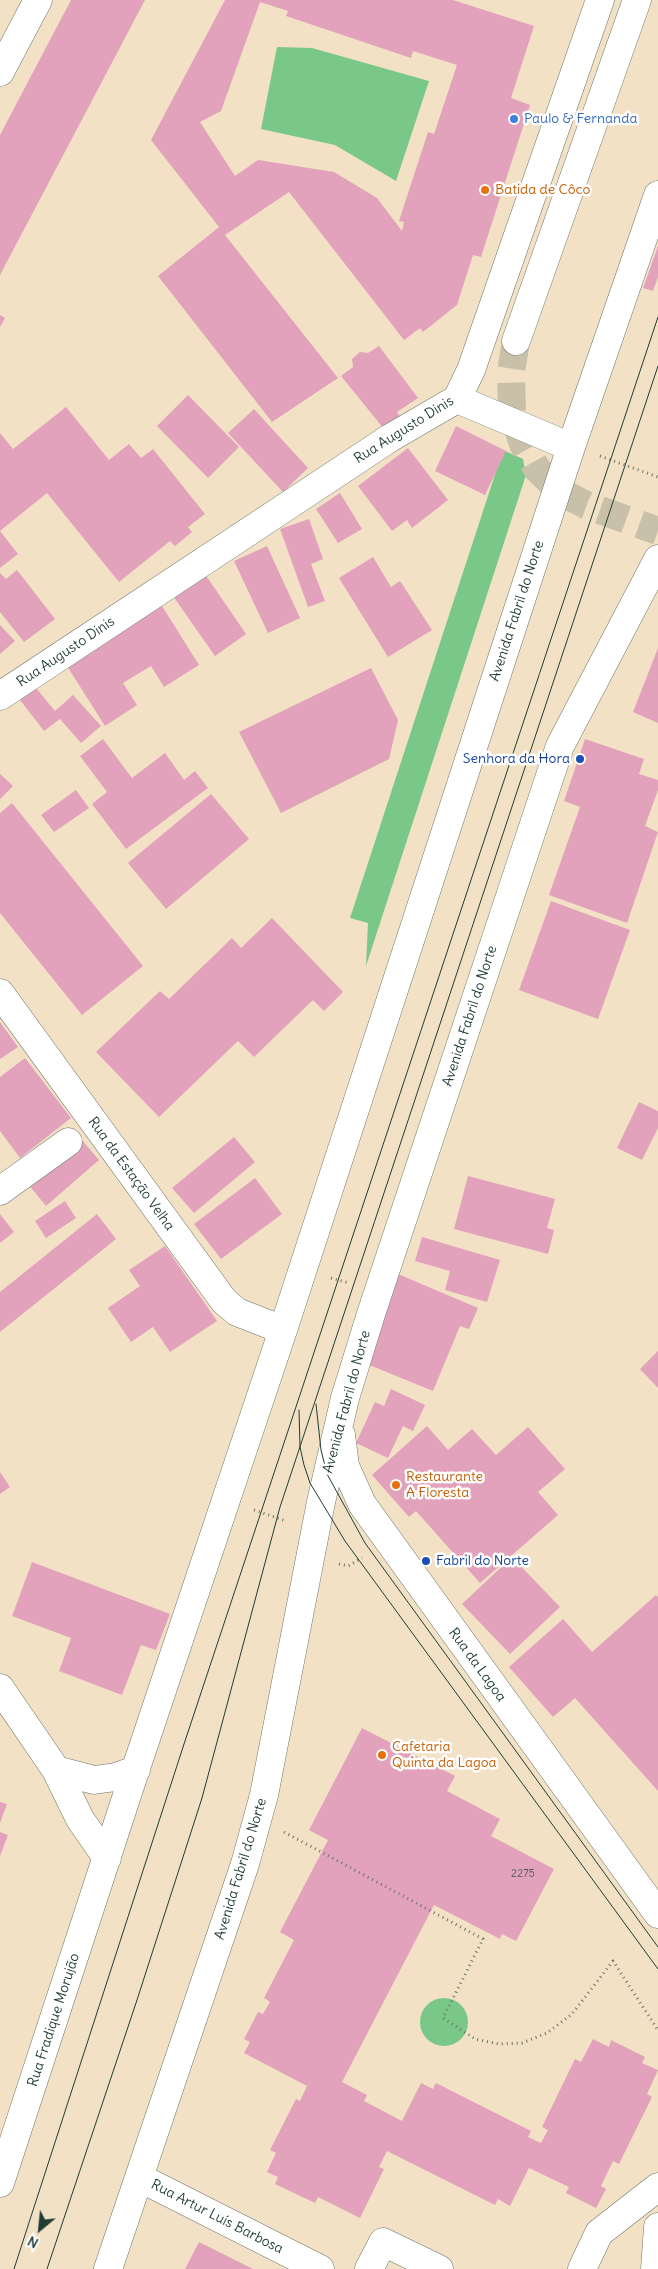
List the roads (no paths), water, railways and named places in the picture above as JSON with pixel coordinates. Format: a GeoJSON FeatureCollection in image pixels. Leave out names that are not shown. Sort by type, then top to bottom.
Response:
{"type":"FeatureCollection","features":[{"type":"Feature","properties":{"kind":"street"},"geometry":{"type":"LineString","coordinates":[[0,72],[38,0]]}},
{"type":"Feature","properties":{"kind":"street","name":"Rua Augusto Dinis"},"geometry":{"type":"LineString","coordinates":[[0,696],[390,438],[457,399],[471,370],[600,0]]}},
{"type":"Feature","properties":{"kind":"street"},"geometry":{"type":"LineString","coordinates":[[516,341],[636,0]]}},
{"type":"Feature","properties":{"kind":"street"},"geometry":{"type":"LineString","coordinates":[[643,0],[658,5]]}},
{"type":"Feature","properties":{"kind":"street","name":"Avenida Fabril do Norte"},"geometry":{"type":"LineString","coordinates":[[136,1770],[283,1330],[583,450],[658,195]]}},
{"type":"Feature","properties":{"kind":"street"},"geometry":{"type":"LineString","coordinates":[[457,399],[583,450]]}},
{"type":"Feature","properties":{"kind":"street","name":"Avenida Fabril do Norte"},"geometry":{"type":"LineString","coordinates":[[108,2269],[246,1864],[258,1818],[321,1502],[345,1398],[560,746],[658,559]]}},
{"type":"Feature","properties":{"kind":"street","name":"Rua da Estação Velha"},"geometry":{"type":"LineString","coordinates":[[0,993],[224,1301],[244,1315],[283,1330]]}},
{"type":"Feature","properties":{"kind":"street"},"geometry":{"type":"LineString","coordinates":[[0,1191],[68,1142]]}},
{"type":"Feature","properties":{"kind":"street","name":"Rua da Lagoa"},"geometry":{"type":"LineString","coordinates":[[345,1398],[341,1450],[348,1473],[362,1504],[658,1914]]}},
{"type":"Feature","properties":{"kind":"street"},"geometry":{"type":"LineString","coordinates":[[0,1688],[56,1770],[80,1819],[107,1858]]}},
{"type":"Feature","properties":{"kind":"street"},"geometry":{"type":"LineString","coordinates":[[56,1770],[94,1780],[116,1777],[136,1770]]}},
{"type":"Feature","properties":{"kind":"street","name":"Rua Fradique Morujão"},"geometry":{"type":"LineString","coordinates":[[0,2183],[136,1770]]}},
{"type":"Feature","properties":{"kind":"street","name":"Rua Artur Luís Barbosa"},"geometry":{"type":"LineString","coordinates":[[140,2178],[320,2269]]}},
{"type":"Feature","properties":{"kind":"street"},"geometry":{"type":"LineString","coordinates":[[582,2269],[599,2233],[658,2187]]}},
{"type":"Feature","properties":{"kind":"street"},"geometry":{"type":"LineString","coordinates":[[656,2269],[658,2227]]}},
{"type":"Feature","properties":{"kind":"street"},"geometry":{"type":"LineString","coordinates":[[369,2269],[383,2242],[439,2269]]}},
{"type":"Feature","properties":{"kind":"tunnel"},"geometry":{"type":"LineString","coordinates":[[516,341],[511,372],[512,411],[523,444],[537,469],[561,492],[586,505],[658,531]]}},
{"type":"Feature","properties":{"kind":"tram line"},"geometry":{"type":"LineString","coordinates":[[14,2269],[184,1744],[658,317]]}},
{"type":"Feature","properties":{"kind":"tram line"},"geometry":{"type":"LineString","coordinates":[[47,2269],[202,1798],[280,1507],[658,366]]}},
{"type":"Feature","properties":{"kind":"tram line"},"geometry":{"type":"LineString","coordinates":[[316,1404],[321,1450],[327,1474],[365,1543],[658,1947]]}},
{"type":"Feature","properties":{"kind":"tram line"},"geometry":{"type":"LineString","coordinates":[[299,1410],[300,1447],[310,1483],[345,1541],[658,1969]]}},
{"type":"Feature","properties":{"kind":"place","name":"Paulo & Fernanda"},"geometry":{"type":"Point","coordinates":[514,119]}},
{"type":"Feature","properties":{"kind":"place","name":"Batida de Côco"},"geometry":{"type":"Point","coordinates":[485,190]}},
{"type":"Feature","properties":{"kind":"place","name":"Senhora da Hora"},"geometry":{"type":"Point","coordinates":[580,759]}},
{"type":"Feature","properties":{"kind":"place","name":"Restaurante A Floresta"},"geometry":{"type":"Point","coordinates":[396,1485]}},
{"type":"Feature","properties":{"kind":"place","name":"Fabril do Norte"},"geometry":{"type":"Point","coordinates":[426,1561]}},
{"type":"Feature","properties":{"kind":"place","name":"Cafetaria Quinta da Lagoa"},"geometry":{"type":"Point","coordinates":[382,1755]}}]}
